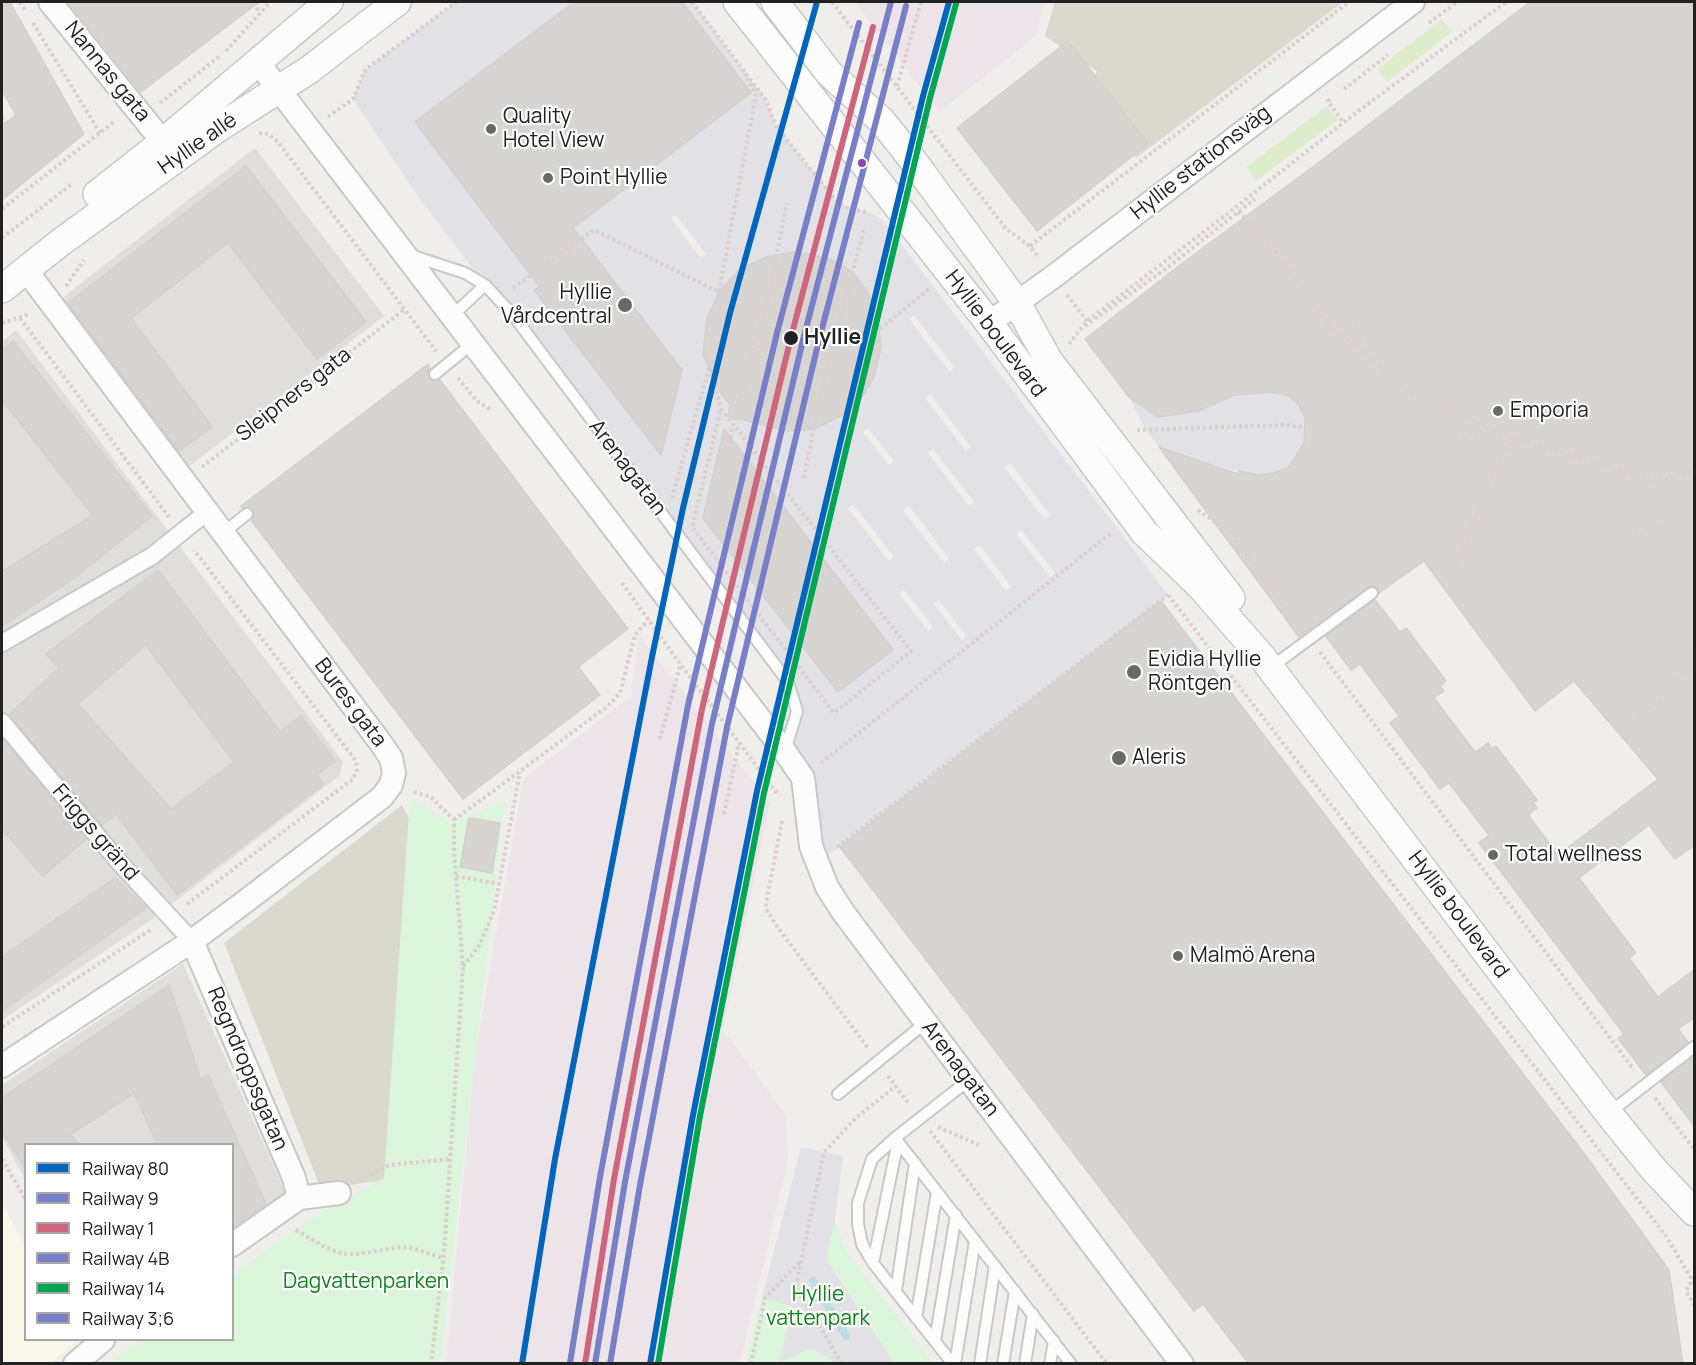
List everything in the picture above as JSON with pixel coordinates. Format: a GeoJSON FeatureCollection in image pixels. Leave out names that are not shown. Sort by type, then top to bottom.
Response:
{"type":"FeatureCollection","features":[{"type":"Feature","properties":{"kind":"street","name":"Nannas gata"},"geometry":{"type":"LineString","coordinates":[[50,2],[163,142]]}},
{"type":"Feature","properties":{"kind":"street","name":"Hyllie allé"},"geometry":{"type":"LineString","coordinates":[[2,289],[14,270],[329,2]]}},
{"type":"Feature","properties":{"kind":"street","name":"Hyllie allé"},"geometry":{"type":"LineString","coordinates":[[14,270],[61,242],[209,134],[309,69],[397,2]]}},
{"type":"Feature","properties":{"kind":"street","name":"Hyllie boulevard"},"geometry":{"type":"LineString","coordinates":[[737,2],[989,323],[1144,532],[1200,586],[1266,663],[1609,1114],[1655,1171],[1695,1212]]}},
{"type":"Feature","properties":{"kind":"street","name":"Hyllie boulevard"},"geometry":{"type":"LineString","coordinates":[[776,2],[829,73],[882,121],[1017,303],[1049,361],[1229,595],[1241,613],[1266,663]]}},
{"type":"Feature","properties":{"kind":"street","name":"Hyllie stationsväg"},"geometry":{"type":"LineString","coordinates":[[989,323],[1053,277],[1413,2]]}},
{"type":"Feature","properties":{"kind":"street","name":"Arenagatan"},"geometry":{"type":"LineString","coordinates":[[257,61],[785,752],[803,778],[811,846],[827,887],[843,912],[1182,1364]]}},
{"type":"Feature","properties":{"kind":"street","name":"Bures gata"},"geometry":{"type":"LineString","coordinates":[[14,270],[49,301],[391,758],[394,773],[391,785]]}},
{"type":"Feature","properties":{"kind":"street"},"geometry":{"type":"LineString","coordinates":[[2,643],[152,556],[207,512]]}},
{"type":"Feature","properties":{"kind":"street","name":"Friggs gränd"},"geometry":{"type":"LineString","coordinates":[[2,722],[119,862],[192,941]]}},
{"type":"Feature","properties":{"kind":"street"},"geometry":{"type":"LineString","coordinates":[[2,1066],[192,941],[353,821],[382,797],[391,785]]}},
{"type":"Feature","properties":{"kind":"street","name":"Regndroppsgatan"},"geometry":{"type":"LineString","coordinates":[[192,941],[294,1178],[299,1198]]}},
{"type":"Feature","properties":{"kind":"street","name":"Hyllie boulevard"},"geometry":{"type":"LineString","coordinates":[[1655,1171],[1695,1232]]}},
{"type":"Feature","properties":{"kind":"street"},"geometry":{"type":"LineString","coordinates":[[234,1244],[299,1198],[339,1193]]}},
{"type":"Feature","properties":{"kind":"street"},"geometry":{"type":"LineString","coordinates":[[75,1364],[102,1341]]}},
{"type":"Feature","properties":{"kind":"lane","name":"Arenagatan"},"geometry":{"type":"LineString","coordinates":[[403,252],[465,273],[485,285],[513,315],[788,682],[796,711],[785,752]]}},
{"type":"Feature","properties":{"kind":"lane"},"geometry":{"type":"LineString","coordinates":[[452,316],[485,285]]}},
{"type":"Feature","properties":{"kind":"lane"},"geometry":{"type":"LineString","coordinates":[[435,374],[473,343]]}},
{"type":"Feature","properties":{"kind":"lane"},"geometry":{"type":"LineString","coordinates":[[223,533],[247,514]]}},
{"type":"Feature","properties":{"kind":"lane"},"geometry":{"type":"LineString","coordinates":[[1266,663],[1310,639],[1372,592]]}},
{"type":"Feature","properties":{"kind":"lane"},"geometry":{"type":"LineString","coordinates":[[838,1094],[925,1023]]}},
{"type":"Feature","properties":{"kind":"lane"},"geometry":{"type":"LineString","coordinates":[[1609,1114],[1695,1047]]}},
{"type":"Feature","properties":{"kind":"lane"},"geometry":{"type":"LineString","coordinates":[[954,1364],[873,1263],[862,1244],[858,1224],[858,1203],[872,1159],[969,1080]]}},
{"type":"Feature","properties":{"kind":"lane"},"geometry":{"type":"LineString","coordinates":[[897,1140],[1071,1364]]}},
{"type":"Feature","properties":{"kind":"lane"},"geometry":{"type":"LineString","coordinates":[[873,1263],[897,1140]]}},
{"type":"Feature","properties":{"kind":"lane"},"geometry":{"type":"LineString","coordinates":[[896,1292],[915,1163]]}},
{"type":"Feature","properties":{"kind":"lane"},"geometry":{"type":"LineString","coordinates":[[916,1317],[937,1192]]}},
{"type":"Feature","properties":{"kind":"lane"},"geometry":{"type":"LineString","coordinates":[[935,1341],[956,1215]]}},
{"type":"Feature","properties":{"kind":"lane"},"geometry":{"type":"LineString","coordinates":[[954,1364],[975,1241]]}},
{"type":"Feature","properties":{"kind":"lane"},"geometry":{"type":"LineString","coordinates":[[980,1364],[995,1266]]}},
{"type":"Feature","properties":{"kind":"lane"},"geometry":{"type":"LineString","coordinates":[[1003,1364],[1015,1291]]}},
{"type":"Feature","properties":{"kind":"lane"},"geometry":{"type":"LineString","coordinates":[[1025,1364],[1033,1314]]}},
{"type":"Feature","properties":{"kind":"lane"},"geometry":{"type":"LineString","coordinates":[[1050,1364],[1054,1341]]}},
{"type":"Feature","properties":{"kind":"path"},"geometry":{"type":"LineString","coordinates":[[20,2],[100,133]]}},
{"type":"Feature","properties":{"kind":"path"},"geometry":{"type":"LineString","coordinates":[[255,2],[259,15]]}},
{"type":"Feature","properties":{"kind":"path"},"geometry":{"type":"LineString","coordinates":[[2,209],[100,133],[138,111],[225,52],[270,2]]}},
{"type":"Feature","properties":{"kind":"path"},"geometry":{"type":"LineString","coordinates":[[352,99],[365,70],[456,2]]}},
{"type":"Feature","properties":{"kind":"path"},"geometry":{"type":"LineString","coordinates":[[694,2],[766,100],[776,126],[836,201],[849,208],[876,216]]}},
{"type":"Feature","properties":{"kind":"path"},"geometry":{"type":"LineString","coordinates":[[832,2],[837,4],[1006,230],[1030,246],[1349,2]]}},
{"type":"Feature","properties":{"kind":"path"},"geometry":{"type":"LineString","coordinates":[[897,87],[921,2]]}},
{"type":"Feature","properties":{"kind":"path"},"geometry":{"type":"LineString","coordinates":[[1424,27],[1457,2]]}},
{"type":"Feature","properties":{"kind":"path"},"geometry":{"type":"LineString","coordinates":[[1087,321],[1343,122],[1506,2]]}},
{"type":"Feature","properties":{"kind":"path"},"geometry":{"type":"LineString","coordinates":[[498,299],[594,230],[719,292],[756,94],[731,53]]}},
{"type":"Feature","properties":{"kind":"path"},"geometry":{"type":"LineString","coordinates":[[1343,122],[1328,101],[1390,53]]}},
{"type":"Feature","properties":{"kind":"path"},"geometry":{"type":"LineString","coordinates":[[1357,112],[1360,116]]}},
{"type":"Feature","properties":{"kind":"path"},"geometry":{"type":"LineString","coordinates":[[256,133],[268,134],[278,142],[446,364],[477,401],[493,411]]}},
{"type":"Feature","properties":{"kind":"path"},"geometry":{"type":"LineString","coordinates":[[1300,156],[1303,161]]}},
{"type":"Feature","properties":{"kind":"path"},"geometry":{"type":"LineString","coordinates":[[1078,330],[1168,267],[1255,199]]}},
{"type":"Feature","properties":{"kind":"path"},"geometry":{"type":"LineString","coordinates":[[725,455],[768,298],[787,204]]}},
{"type":"Feature","properties":{"kind":"path"},"geometry":{"type":"LineString","coordinates":[[1238,212],[1253,224],[1335,332],[1364,352],[1404,388],[1482,425],[1514,437],[1655,481],[1695,471]]}},
{"type":"Feature","properties":{"kind":"path"},"geometry":{"type":"LineString","coordinates":[[1248,229],[1253,224]]}},
{"type":"Feature","properties":{"kind":"path"},"geometry":{"type":"LineString","coordinates":[[804,478],[822,387],[864,229]]}},
{"type":"Feature","properties":{"kind":"path"},"geometry":{"type":"LineString","coordinates":[[2,323],[20,318],[49,301],[67,286],[75,272],[91,254]]}},
{"type":"Feature","properties":{"kind":"path"},"geometry":{"type":"LineString","coordinates":[[880,329],[933,286]]}},
{"type":"Feature","properties":{"kind":"path","name":"Sleipners gata"},"geometry":{"type":"LineString","coordinates":[[183,481],[405,309]]}},
{"type":"Feature","properties":{"kind":"path"},"geometry":{"type":"LineString","coordinates":[[2,1027],[170,917],[353,780],[357,770],[356,761],[20,318]]}},
{"type":"Feature","properties":{"kind":"path"},"geometry":{"type":"LineString","coordinates":[[1355,325],[1364,352]]}},
{"type":"Feature","properties":{"kind":"path"},"geometry":{"type":"LineString","coordinates":[[1071,342],[1077,351]]}},
{"type":"Feature","properties":{"kind":"path"},"geometry":{"type":"LineString","coordinates":[[658,509],[674,497],[709,368],[721,409],[911,651],[834,713],[692,527],[721,409]]}},
{"type":"Feature","properties":{"kind":"path"},"geometry":{"type":"LineString","coordinates":[[1130,421],[1143,439]]}},
{"type":"Feature","properties":{"kind":"path"},"geometry":{"type":"LineString","coordinates":[[1137,430],[1284,425],[1305,427]]}},
{"type":"Feature","properties":{"kind":"path"},"geometry":{"type":"LineString","coordinates":[[1463,438],[1491,427]]}},
{"type":"Feature","properties":{"kind":"path"},"geometry":{"type":"LineString","coordinates":[[1458,566],[1493,468],[1514,437]]}},
{"type":"Feature","properties":{"kind":"path"},"geometry":{"type":"LineString","coordinates":[[1196,508],[1229,532],[1695,1149]]}},
{"type":"Feature","properties":{"kind":"path"},"geometry":{"type":"LineString","coordinates":[[1635,536],[1661,526]]}},
{"type":"Feature","properties":{"kind":"path"},"geometry":{"type":"LineString","coordinates":[[803,778],[1117,528]]}},
{"type":"Feature","properties":{"kind":"path"},"geometry":{"type":"LineString","coordinates":[[621,582],[779,794],[782,802]]}},
{"type":"Feature","properties":{"kind":"path"},"geometry":{"type":"LineString","coordinates":[[817,862],[1168,595],[1666,1236],[1694,1280],[1686,1291],[1695,1305]]}},
{"type":"Feature","properties":{"kind":"path"},"geometry":{"type":"LineString","coordinates":[[454,820],[608,706],[620,693],[635,635],[648,620]]}},
{"type":"Feature","properties":{"kind":"path"},"geometry":{"type":"LineString","coordinates":[[1639,716],[1667,697],[1695,652]]}},
{"type":"Feature","properties":{"kind":"path"},"geometry":{"type":"LineString","coordinates":[[660,739],[681,665]]}},
{"type":"Feature","properties":{"kind":"path"},"geometry":{"type":"LineString","coordinates":[[724,814],[739,742]]}},
{"type":"Feature","properties":{"kind":"path"},"geometry":{"type":"LineString","coordinates":[[463,967],[479,946],[494,911],[520,772]]}},
{"type":"Feature","properties":{"kind":"path"},"geometry":{"type":"LineString","coordinates":[[391,785],[431,797],[454,820],[463,967],[443,1258],[431,1364]]}},
{"type":"Feature","properties":{"kind":"path"},"geometry":{"type":"LineString","coordinates":[[783,818],[766,909],[878,1062],[1107,1364]]}},
{"type":"Feature","properties":{"kind":"path"},"geometry":{"type":"LineString","coordinates":[[456,876],[498,884]]}},
{"type":"Feature","properties":{"kind":"path"},"geometry":{"type":"LineString","coordinates":[[842,1364],[796,1287],[824,1152],[857,1117],[896,1086]]}},
{"type":"Feature","properties":{"kind":"path"},"geometry":{"type":"LineString","coordinates":[[921,1119],[979,1145]]}},
{"type":"Feature","properties":{"kind":"path"},"geometry":{"type":"LineString","coordinates":[[2,1159],[24,1197]]}},
{"type":"Feature","properties":{"kind":"path"},"geometry":{"type":"LineString","coordinates":[[339,1193],[388,1165],[450,1159]]}},
{"type":"Feature","properties":{"kind":"path"},"geometry":{"type":"LineString","coordinates":[[273,1216],[323,1246],[342,1254],[358,1254],[399,1247],[412,1248],[443,1258]]}},
{"type":"Feature","properties":{"kind":"path"},"geometry":{"type":"LineString","coordinates":[[751,1364],[765,1298],[801,1262]]}},
{"type":"Feature","properties":{"kind":"shaded area"},"geometry":{"type":"Polygon","coordinates":[[[456,2],[574,2],[415,122],[524,265],[751,94],[682,2],[692,2],[766,100],[776,126],[836,201],[883,220],[1168,595],[840,847],[817,862],[785,752],[797,711],[788,682],[419,198],[353,99],[365,70],[456,2]],[[676,215],[671,219],[701,258],[706,254],[676,215]],[[795,252],[767,257],[740,269],[719,292],[707,319],[814,429],[844,414],[862,397],[874,377],[881,347],[880,329],[878,317],[867,291],[852,272],[832,260],[795,252]],[[594,257],[534,291],[661,455],[682,370],[594,257]],[[914,315],[909,319],[950,372],[955,368],[914,315]],[[930,394],[925,398],[966,451],[971,447],[930,394]],[[868,428],[863,432],[889,465],[894,461],[868,428]],[[724,430],[703,518],[838,692],[893,650],[724,430]],[[933,449],[928,453],[969,506],[974,502],[933,449]],[[1010,463],[1004,467],[1045,520],[1050,515],[1010,463]],[[853,504],[848,508],[889,561],[894,557],[853,504]],[[909,506],[903,510],[944,563],[949,558],[909,506]],[[1021,530],[1016,534],[1050,577],[1055,573],[1021,530]],[[980,545],[974,549],[1006,591],[1011,587],[980,545]],[[904,590],[899,594],[928,631],[933,627],[904,590]],[[939,600],[934,604],[962,640],[966,636],[939,600]]]}},
{"type":"Feature","properties":{"kind":"shaded area"},"geometry":{"type":"Polygon","coordinates":[[[855,2],[1043,2],[1037,35],[939,112],[855,2]]]}},
{"type":"Feature","properties":{"kind":"shaded area"},"geometry":{"type":"Polygon","coordinates":[[[1055,2],[1343,2],[1136,158],[1083,93],[1097,71],[1045,36],[1055,2]]]}},
{"type":"Feature","properties":{"kind":"shaded area"},"geometry":{"type":"Polygon","coordinates":[[[255,148],[384,316],[187,468],[58,301],[255,148]]]}},
{"type":"Feature","properties":{"kind":"shaded area"},"geometry":{"type":"Polygon","coordinates":[[[16,330],[343,762],[339,776],[151,920],[2,1020],[2,342],[16,330]]]}},
{"type":"Feature","properties":{"kind":"shaded area"},"geometry":{"type":"Polygon","coordinates":[[[1274,392],[1289,396],[1299,405],[1304,418],[1304,444],[1288,468],[1258,475],[1228,469],[1159,447],[1145,429],[1129,397],[1155,415],[1173,415],[1199,411],[1234,395],[1274,392]]]}},
{"type":"Feature","properties":{"kind":"shaded area"},"geometry":{"type":"Polygon","coordinates":[[[639,636],[770,803],[723,1030],[785,1114],[788,1160],[740,1363],[446,1364],[475,1056],[523,779],[631,696],[639,636]]]}},
{"type":"Feature","properties":{"kind":"shaded area"},"geometry":{"type":"Polygon","coordinates":[[[402,805],[449,893],[428,1174],[321,1189],[224,943],[402,805]]]}},
{"type":"Feature","properties":{"kind":"shaded area"},"geometry":{"type":"Polygon","coordinates":[[[183,964],[288,1198],[234,1235],[234,1143],[24,1143],[24,1177],[2,1137],[2,1085],[183,964]]]}},
{"type":"Feature","properties":{"kind":"shaded area","name":"Hyllie vattenpark"},"geometry":{"type":"Polygon","coordinates":[[[801,1147],[843,1156],[835,1219],[826,1259],[894,1363],[833,1363],[829,1358],[810,1348],[779,1363],[793,1307],[762,1297],[801,1147]]]}},
{"type":"Feature","properties":{"kind":"shaded area"},"geometry":{"type":"Polygon","coordinates":[[[2,1202],[24,1245],[24,1341],[76,1341],[51,1363],[2,1363],[2,1202]]]}},
{"type":"Feature","properties":{"kind":"green space"},"geometry":{"type":"Polygon","coordinates":[[[1442,19],[1452,32],[1387,82],[1377,69],[1442,19]]]}},
{"type":"Feature","properties":{"kind":"green space"},"geometry":{"type":"Polygon","coordinates":[[[1327,106],[1338,120],[1256,181],[1246,167],[1327,106]]]}},
{"type":"Feature","properties":{"kind":"green space","name":"Dagvattenparken"},"geometry":{"type":"Polygon","coordinates":[[[410,797],[452,823],[505,801],[440,1363],[108,1364],[141,1341],[234,1341],[234,1274],[309,1220],[384,1178],[410,797]]]}},
{"type":"Feature","properties":{"kind":"green space","name":"Hyllie vattenpark"},"geometry":{"type":"Polygon","coordinates":[[[801,1147],[843,1156],[835,1219],[845,1250],[933,1363],[745,1364],[801,1147]]]}},
{"type":"Feature","properties":{"kind":"building"},"geometry":{"type":"Polygon","coordinates":[[[2,2],[10,2],[84,134],[2,200],[2,125],[16,115],[2,90],[2,2]]]}},
{"type":"Feature","properties":{"kind":"building"},"geometry":{"type":"Polygon","coordinates":[[[68,2],[259,2],[141,92],[68,2]]]}},
{"type":"Feature","properties":{"kind":"building","name":"Point Hyllie"},"geometry":{"type":"Polygon","coordinates":[[[574,2],[682,2],[751,93],[573,228],[682,370],[661,455],[534,290],[540,287],[415,122],[574,2]]]}},
{"type":"Feature","properties":{"kind":"building","name":"Emporia"},"geometry":{"type":"Polygon","coordinates":[[[1530,2],[1695,2],[1695,845],[1675,859],[1649,825],[1579,878],[1636,953],[1629,958],[1658,997],[1695,969],[1695,1017],[1678,1029],[1688,1042],[1646,1075],[1618,1038],[1624,1034],[1479,843],[1489,835],[1449,783],[1440,789],[1390,723],[1399,716],[1360,664],[1351,670],[1326,636],[1375,600],[1400,632],[1406,628],[1446,681],[1440,686],[1444,691],[1434,698],[1475,752],[1488,743],[1492,749],[1496,746],[1537,800],[1533,802],[1537,808],[1528,815],[1558,855],[1658,779],[1574,681],[1535,711],[1424,561],[1379,593],[1376,586],[1368,587],[1299,637],[1159,447],[1238,474],[1239,471],[1258,475],[1274,473],[1288,468],[1304,444],[1305,418],[1299,405],[1289,396],[1274,392],[1256,393],[1234,395],[1199,411],[1158,417],[1129,397],[1085,339],[1530,2]]]}},
{"type":"Feature","properties":{"kind":"building"},"geometry":{"type":"Polygon","coordinates":[[[1068,41],[1148,144],[1037,231],[957,128],[1068,41]]]}},
{"type":"Feature","properties":{"kind":"building"},"geometry":{"type":"Polygon","coordinates":[[[246,166],[366,322],[317,359],[228,243],[131,318],[212,427],[179,451],[68,303],[246,166]]]}},
{"type":"Feature","properties":{"kind":"building"},"geometry":{"type":"Polygon","coordinates":[[[795,252],[832,260],[852,272],[867,291],[878,317],[881,347],[874,377],[862,397],[844,414],[814,429],[787,431],[728,416],[730,404],[720,392],[703,355],[707,319],[719,292],[740,269],[767,257],[795,252]]]}},
{"type":"Feature","properties":{"kind":"building"},"geometry":{"type":"Polygon","coordinates":[[[13,341],[152,516],[74,578],[2,626],[2,572],[93,515],[2,400],[2,351],[13,341]]]}},
{"type":"Feature","properties":{"kind":"building"},"geometry":{"type":"Polygon","coordinates":[[[428,364],[429,378],[433,381],[440,380],[628,629],[578,667],[600,695],[463,799],[251,520],[254,516],[253,510],[241,506],[428,364]]]}},
{"type":"Feature","properties":{"kind":"building"},"geometry":{"type":"Polygon","coordinates":[[[724,429],[893,650],[838,692],[703,518],[724,429]]]}},
{"type":"Feature","properties":{"kind":"building"},"geometry":{"type":"Polygon","coordinates":[[[158,570],[280,732],[301,716],[335,761],[317,775],[324,784],[177,895],[116,814],[102,825],[9,715],[59,668],[46,654],[158,570]],[[146,645],[78,704],[171,809],[234,762],[146,645]]]}},
{"type":"Feature","properties":{"kind":"building","name":"Malmö Arena"},"geometry":{"type":"Polygon","coordinates":[[[1161,601],[1583,1152],[1669,1270],[1683,1364],[1249,1364],[1203,1304],[1194,1311],[840,847],[1161,601]]]}},
{"type":"Feature","properties":{"kind":"building"},"geometry":{"type":"Polygon","coordinates":[[[2,738],[86,839],[43,876],[2,829],[2,738]]]}},
{"type":"Feature","properties":{"kind":"building"},"geometry":{"type":"Polygon","coordinates":[[[469,818],[500,823],[492,873],[460,867],[469,818]]]}},
{"type":"Feature","properties":{"kind":"building"},"geometry":{"type":"Polygon","coordinates":[[[115,878],[146,908],[2,1011],[2,957],[115,878]]]}},
{"type":"Feature","properties":{"kind":"building"},"geometry":{"type":"Polygon","coordinates":[[[169,985],[201,1080],[208,1075],[266,1204],[234,1227],[234,1143],[157,1143],[134,1093],[71,1134],[77,1143],[24,1143],[24,1166],[2,1132],[2,1098],[169,985]]]}},
{"type":"Feature","properties":{"kind":"building"},"geometry":{"type":"Polygon","coordinates":[[[1695,1056],[1695,1127],[1661,1082],[1695,1056]]]}},
{"type":"Feature","properties":{"kind":"waterway"},"geometry":{"type":"LineString","coordinates":[[813,1281],[846,1336]]}},
{"type":"Feature","properties":{"kind":"rail line","name":"80"},"geometry":{"type":"LineString","coordinates":[[522,1364],[555,1159],[683,508],[730,313],[817,2]]}},
{"type":"Feature","properties":{"kind":"rail line","name":"9"},"geometry":{"type":"LineString","coordinates":[[595,1364],[625,1182],[712,724],[803,340],[891,2]]}},
{"type":"Feature","properties":{"kind":"rail line","name":"80"},"geometry":{"type":"LineString","coordinates":[[650,1364],[693,1115],[757,791],[923,96],[949,2]]}},
{"type":"Feature","properties":{"kind":"rail line","name":"14"},"geometry":{"type":"LineString","coordinates":[[658,1364],[700,1116],[764,793],[930,98],[956,4]]}},
{"type":"Feature","properties":{"kind":"rail line","name":"3;6"},"geometry":{"type":"LineString","coordinates":[[610,1364],[640,1185],[727,727],[818,344],[906,6]]}},
{"type":"Feature","properties":{"kind":"rail line","name":"4B"},"geometry":{"type":"LineString","coordinates":[[570,1363],[600,1177],[688,705],[777,333],[859,23]]}},
{"type":"Feature","properties":{"kind":"rail line","name":"1"},"geometry":{"type":"LineString","coordinates":[[585,1364],[614,1179],[702,709],[791,337],[873,27]]}},
{"type":"Feature","properties":{"kind":"place","name":"Quality Hotel View"},"geometry":{"type":"Point","coordinates":[491,129]}},
{"type":"Feature","properties":{"kind":"place","name":"Point Hyllie"},"geometry":{"type":"Point","coordinates":[548,178]}},
{"type":"Feature","properties":{"kind":"place","name":"Hyllie Vårdcentral"},"geometry":{"type":"Point","coordinates":[625,305]}},
{"type":"Feature","properties":{"kind":"place","name":"Hyllie"},"geometry":{"type":"Point","coordinates":[791,338]}},
{"type":"Feature","properties":{"kind":"place","name":"Emporia"},"geometry":{"type":"Point","coordinates":[1498,411]}},
{"type":"Feature","properties":{"kind":"place","name":"Evidia Hyllie Röntgen"},"geometry":{"type":"Point","coordinates":[1134,672]}},
{"type":"Feature","properties":{"kind":"place","name":"Aleris"},"geometry":{"type":"Point","coordinates":[1119,758]}},
{"type":"Feature","properties":{"kind":"place","name":"Total wellness"},"geometry":{"type":"Point","coordinates":[1493,855]}},
{"type":"Feature","properties":{"kind":"place","name":"Malmö Arena"},"geometry":{"type":"Point","coordinates":[1178,956]}}]}
